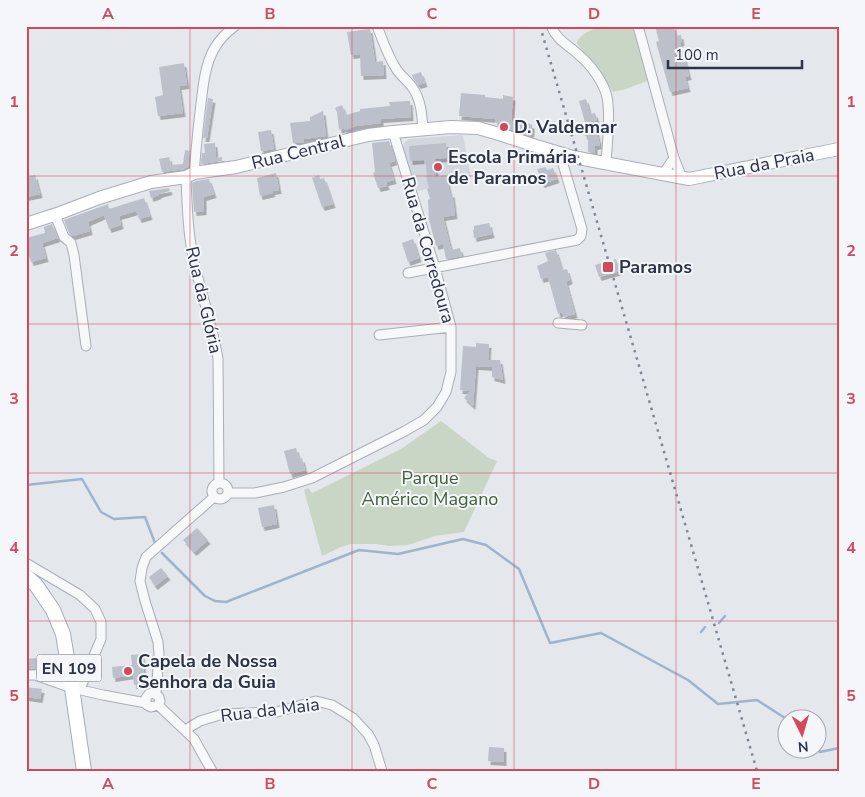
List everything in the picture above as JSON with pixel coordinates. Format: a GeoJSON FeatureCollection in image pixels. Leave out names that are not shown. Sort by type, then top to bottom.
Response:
{"type":"FeatureCollection","features":[{"type":"Feature","properties":{"kind":"main road","name":"EN 109"},"geometry":{"type":"LineString","coordinates":[[26,576],[36,585],[53,610],[63,634],[69,668],[76,688],[84,771]]}},
{"type":"Feature","properties":{"kind":"street","name":"Rua da Glória"},"geometry":{"type":"LineString","coordinates":[[220,483],[218,359],[216,342],[193,260],[187,217],[190,175],[207,66],[214,49],[224,35],[235,26]]}},
{"type":"Feature","properties":{"kind":"street"},"geometry":{"type":"LineString","coordinates":[[377,26],[396,69],[417,96],[423,129]]}},
{"type":"Feature","properties":{"kind":"street"},"geometry":{"type":"LineString","coordinates":[[551,26],[554,34],[580,55],[601,82],[607,97],[606,163]]}},
{"type":"Feature","properties":{"kind":"street"},"geometry":{"type":"LineString","coordinates":[[638,26],[674,158],[685,178]]}},
{"type":"Feature","properties":{"kind":"street","name":"Rua Central"},"geometry":{"type":"LineString","coordinates":[[26,224],[150,182],[236,167],[368,135],[423,129],[478,128],[560,154],[685,178]]}},
{"type":"Feature","properties":{"kind":"street","name":"Rua da Corredoura"},"geometry":{"type":"LineString","coordinates":[[228,493],[255,493],[284,487],[312,478],[424,420],[437,407],[446,392],[451,372],[451,327],[393,132]]}},
{"type":"Feature","properties":{"kind":"street","name":"Rua da Praia"},"geometry":{"type":"LineString","coordinates":[[685,178],[839,149]]}},
{"type":"Feature","properties":{"kind":"street"},"geometry":{"type":"LineString","coordinates":[[408,273],[577,240],[581,236],[582,229],[560,154]]}},
{"type":"Feature","properties":{"kind":"street"},"geometry":{"type":"LineString","coordinates":[[663,174],[674,158]]}},
{"type":"Feature","properties":{"kind":"street"},"geometry":{"type":"LineString","coordinates":[[55,215],[64,237],[71,243],[74,255],[86,346]]}},
{"type":"Feature","properties":{"kind":"street"},"geometry":{"type":"LineString","coordinates":[[558,323],[582,324]]}},
{"type":"Feature","properties":{"kind":"street"},"geometry":{"type":"LineString","coordinates":[[379,335],[451,327]]}},
{"type":"Feature","properties":{"kind":"street"},"geometry":{"type":"LineString","coordinates":[[222,483],[228,488],[228,493],[224,499],[214,497],[212,492],[214,485],[222,483]]}},
{"type":"Feature","properties":{"kind":"street"},"geometry":{"type":"LineString","coordinates":[[158,705],[160,699],[156,694],[158,642],[140,580],[142,568],[146,557],[214,497]]}},
{"type":"Feature","properties":{"kind":"street"},"geometry":{"type":"LineString","coordinates":[[26,563],[80,595],[96,609],[101,622],[101,638],[76,688]]}},
{"type":"Feature","properties":{"kind":"street"},"geometry":{"type":"LineString","coordinates":[[31,675],[69,668]]}},
{"type":"Feature","properties":{"kind":"street"},"geometry":{"type":"LineString","coordinates":[[31,675],[103,695],[146,703],[151,707],[158,705]]}},
{"type":"Feature","properties":{"kind":"street"},"geometry":{"type":"LineString","coordinates":[[146,703],[147,696],[151,693],[156,694]]}},
{"type":"Feature","properties":{"kind":"street","name":"Rua da Maia"},"geometry":{"type":"LineString","coordinates":[[185,730],[200,721],[223,714],[277,712],[316,701],[332,704],[353,718],[368,734],[374,745],[382,771]]}},
{"type":"Feature","properties":{"kind":"street"},"geometry":{"type":"LineString","coordinates":[[158,705],[194,739],[212,771]]}},
{"type":"Feature","properties":{"kind":"shaded area","name":"Escola Primária de Paramos"},"geometry":{"type":"Polygon","coordinates":[[[463,135],[471,178],[418,191],[404,156],[403,148],[405,142],[409,139],[463,135]]]}},
{"type":"Feature","properties":{"kind":"green space"},"geometry":{"type":"Polygon","coordinates":[[[599,26],[633,26],[649,78],[647,81],[613,92],[597,68],[577,44],[582,35],[599,26]]]}},
{"type":"Feature","properties":{"kind":"green space","name":"Parque Américo Magano"},"geometry":{"type":"Polygon","coordinates":[[[441,421],[489,458],[497,461],[464,532],[435,536],[408,545],[350,544],[322,556],[304,490],[308,488],[312,493],[401,449],[441,421]]]}},
{"type":"Feature","properties":{"kind":"building"},"geometry":{"type":"Polygon","coordinates":[[[655,26],[673,26],[676,36],[681,35],[682,42],[680,42],[689,76],[685,77],[688,88],[670,92],[656,42],[659,41],[655,26]]]}},
{"type":"Feature","properties":{"kind":"building"},"geometry":{"type":"Polygon","coordinates":[[[370,29],[375,62],[383,61],[384,75],[361,76],[360,54],[351,55],[347,32],[370,29]]]}},
{"type":"Feature","properties":{"kind":"building"},"geometry":{"type":"Polygon","coordinates":[[[184,63],[187,85],[179,86],[183,113],[158,116],[155,97],[163,95],[159,67],[184,63]]]}},
{"type":"Feature","properties":{"kind":"building"},"geometry":{"type":"Polygon","coordinates":[[[421,72],[425,83],[418,85],[412,75],[421,72]]]}},
{"type":"Feature","properties":{"kind":"building"},"geometry":{"type":"Polygon","coordinates":[[[461,93],[503,99],[503,95],[513,97],[511,121],[524,121],[532,125],[530,136],[501,126],[501,123],[495,122],[495,119],[459,116],[461,93]]]}},
{"type":"Feature","properties":{"kind":"building"},"geometry":{"type":"Polygon","coordinates":[[[208,98],[213,99],[207,138],[203,138],[208,98]]]}},
{"type":"Feature","properties":{"kind":"building"},"geometry":{"type":"Polygon","coordinates":[[[586,99],[590,114],[595,113],[597,120],[594,121],[600,145],[595,146],[595,153],[588,152],[588,136],[585,136],[583,127],[586,126],[579,101],[586,99]]]}},
{"type":"Feature","properties":{"kind":"building"},"geometry":{"type":"Polygon","coordinates":[[[410,101],[411,117],[381,119],[381,123],[339,130],[335,108],[342,105],[346,115],[360,111],[360,109],[390,106],[389,102],[410,101]]]}},
{"type":"Feature","properties":{"kind":"building"},"geometry":{"type":"Polygon","coordinates":[[[323,111],[326,136],[303,139],[304,142],[293,143],[290,123],[310,121],[310,117],[323,111]]]}},
{"type":"Feature","properties":{"kind":"building"},"geometry":{"type":"Polygon","coordinates":[[[271,130],[274,149],[261,151],[258,132],[271,130]]]}},
{"type":"Feature","properties":{"kind":"building"},"geometry":{"type":"Polygon","coordinates":[[[389,141],[395,161],[389,163],[394,180],[386,182],[387,186],[378,188],[373,173],[375,172],[372,143],[389,141]]]}},
{"type":"Feature","properties":{"kind":"building"},"geometry":{"type":"Polygon","coordinates":[[[215,143],[216,158],[222,157],[222,161],[201,164],[202,153],[205,153],[204,144],[215,143]]]}},
{"type":"Feature","properties":{"kind":"building"},"geometry":{"type":"Polygon","coordinates":[[[446,143],[447,158],[435,159],[436,177],[446,175],[450,194],[452,193],[455,215],[443,217],[451,250],[460,248],[462,256],[446,259],[443,244],[436,246],[429,220],[428,200],[430,199],[427,189],[429,188],[426,164],[424,164],[424,160],[410,161],[409,146],[446,143]]]}},
{"type":"Feature","properties":{"kind":"building"},"geometry":{"type":"Polygon","coordinates":[[[185,150],[190,151],[188,167],[162,172],[159,159],[169,157],[171,165],[183,164],[185,150]]]}},
{"type":"Feature","properties":{"kind":"building"},"geometry":{"type":"Polygon","coordinates":[[[546,167],[547,170],[553,168],[557,179],[542,184],[537,169],[546,167]]]}},
{"type":"Feature","properties":{"kind":"building"},"geometry":{"type":"Polygon","coordinates":[[[276,173],[279,190],[260,196],[257,178],[276,173]]]}},
{"type":"Feature","properties":{"kind":"building"},"geometry":{"type":"Polygon","coordinates":[[[35,175],[40,194],[26,197],[26,177],[35,175]]]}},
{"type":"Feature","properties":{"kind":"building"},"geometry":{"type":"Polygon","coordinates":[[[319,175],[320,179],[324,178],[333,204],[322,207],[312,178],[319,175]]]}},
{"type":"Feature","properties":{"kind":"building"},"geometry":{"type":"Polygon","coordinates":[[[209,179],[214,194],[204,197],[204,211],[194,212],[192,183],[209,179]]]}},
{"type":"Feature","properties":{"kind":"building"},"geometry":{"type":"Polygon","coordinates":[[[169,188],[170,191],[151,198],[149,191],[169,188]]]}},
{"type":"Feature","properties":{"kind":"building"},"geometry":{"type":"Polygon","coordinates":[[[144,198],[150,216],[139,219],[136,211],[119,216],[121,225],[109,229],[104,215],[88,222],[90,231],[73,236],[69,233],[64,220],[108,204],[109,209],[144,198]]]}},
{"type":"Feature","properties":{"kind":"building"},"geometry":{"type":"Polygon","coordinates":[[[489,223],[492,234],[474,238],[474,226],[489,223]]]}},
{"type":"Feature","properties":{"kind":"building"},"geometry":{"type":"Polygon","coordinates":[[[52,224],[58,238],[42,243],[46,258],[31,262],[26,247],[26,238],[45,233],[44,227],[52,224]]]}},
{"type":"Feature","properties":{"kind":"building"},"geometry":{"type":"Polygon","coordinates":[[[413,239],[419,258],[408,262],[402,243],[413,239]]]}},
{"type":"Feature","properties":{"kind":"building"},"geometry":{"type":"Polygon","coordinates":[[[556,250],[562,270],[567,269],[570,280],[566,282],[575,314],[564,317],[562,312],[558,314],[548,277],[541,279],[537,266],[548,261],[545,253],[556,250]]]}},
{"type":"Feature","properties":{"kind":"building"},"geometry":{"type":"Polygon","coordinates":[[[616,259],[620,271],[599,277],[595,265],[616,259]]]}},
{"type":"Feature","properties":{"kind":"building"},"geometry":{"type":"Polygon","coordinates":[[[476,343],[489,344],[488,360],[500,360],[503,380],[492,377],[492,367],[476,366],[473,406],[464,398],[470,391],[460,390],[463,346],[476,347],[476,343]]]}},
{"type":"Feature","properties":{"kind":"building"},"geometry":{"type":"Polygon","coordinates":[[[296,448],[299,459],[302,458],[305,470],[290,474],[284,451],[296,448]]]}},
{"type":"Feature","properties":{"kind":"building"},"geometry":{"type":"Polygon","coordinates":[[[274,505],[277,524],[262,527],[258,508],[274,505]]]}},
{"type":"Feature","properties":{"kind":"building"},"geometry":{"type":"Polygon","coordinates":[[[197,528],[208,540],[194,552],[183,540],[197,528]]]}},
{"type":"Feature","properties":{"kind":"building"},"geometry":{"type":"Polygon","coordinates":[[[161,568],[168,576],[155,586],[149,577],[161,568]]]}},
{"type":"Feature","properties":{"kind":"building","name":"Capela de Nossa Senhora da Guia"},"geometry":{"type":"Polygon","coordinates":[[[142,654],[145,684],[134,685],[133,675],[113,678],[112,667],[132,665],[131,655],[142,654]]]}},
{"type":"Feature","properties":{"kind":"building"},"geometry":{"type":"Polygon","coordinates":[[[36,658],[36,668],[26,669],[26,659],[36,658]]]}},
{"type":"Feature","properties":{"kind":"building"},"geometry":{"type":"Polygon","coordinates":[[[26,687],[42,689],[40,699],[26,697],[26,687]]]}},
{"type":"Feature","properties":{"kind":"building"},"geometry":{"type":"Polygon","coordinates":[[[489,747],[504,748],[504,762],[488,761],[489,747]]]}},
{"type":"Feature","properties":{"kind":"waterway"},"geometry":{"type":"LineString","coordinates":[[26,485],[82,479],[101,512],[114,519],[145,517],[155,543]]}},
{"type":"Feature","properties":{"kind":"waterway"},"geometry":{"type":"LineString","coordinates":[[162,553],[205,596],[215,601],[226,602],[359,550],[398,554],[463,539],[486,545],[519,569],[550,643],[601,633],[688,680],[718,704],[757,700],[778,714]]}},
{"type":"Feature","properties":{"kind":"waterway"},"geometry":{"type":"LineString","coordinates":[[719,623],[725,616]]}},
{"type":"Feature","properties":{"kind":"waterway"},"geometry":{"type":"LineString","coordinates":[[701,632],[705,627]]}},
{"type":"Feature","properties":{"kind":"waterway"},"geometry":{"type":"LineString","coordinates":[[828,750],[839,748]]}},
{"type":"Feature","properties":{"kind":"railway"},"geometry":{"type":"LineString","coordinates":[[540,26],[757,771]]}},
{"type":"Feature","properties":{"kind":"place","name":"D. Valdemar"},"geometry":{"type":"Point","coordinates":[504,127]}},
{"type":"Feature","properties":{"kind":"place","name":"Escola Primária de Paramos"},"geometry":{"type":"Point","coordinates":[438,167]}},
{"type":"Feature","properties":{"kind":"place","name":"Paramos"},"geometry":{"type":"Point","coordinates":[608,267]}},
{"type":"Feature","properties":{"kind":"place","name":"Capela de Nossa Senhora da Guia"},"geometry":{"type":"Point","coordinates":[128,671]}}]}
